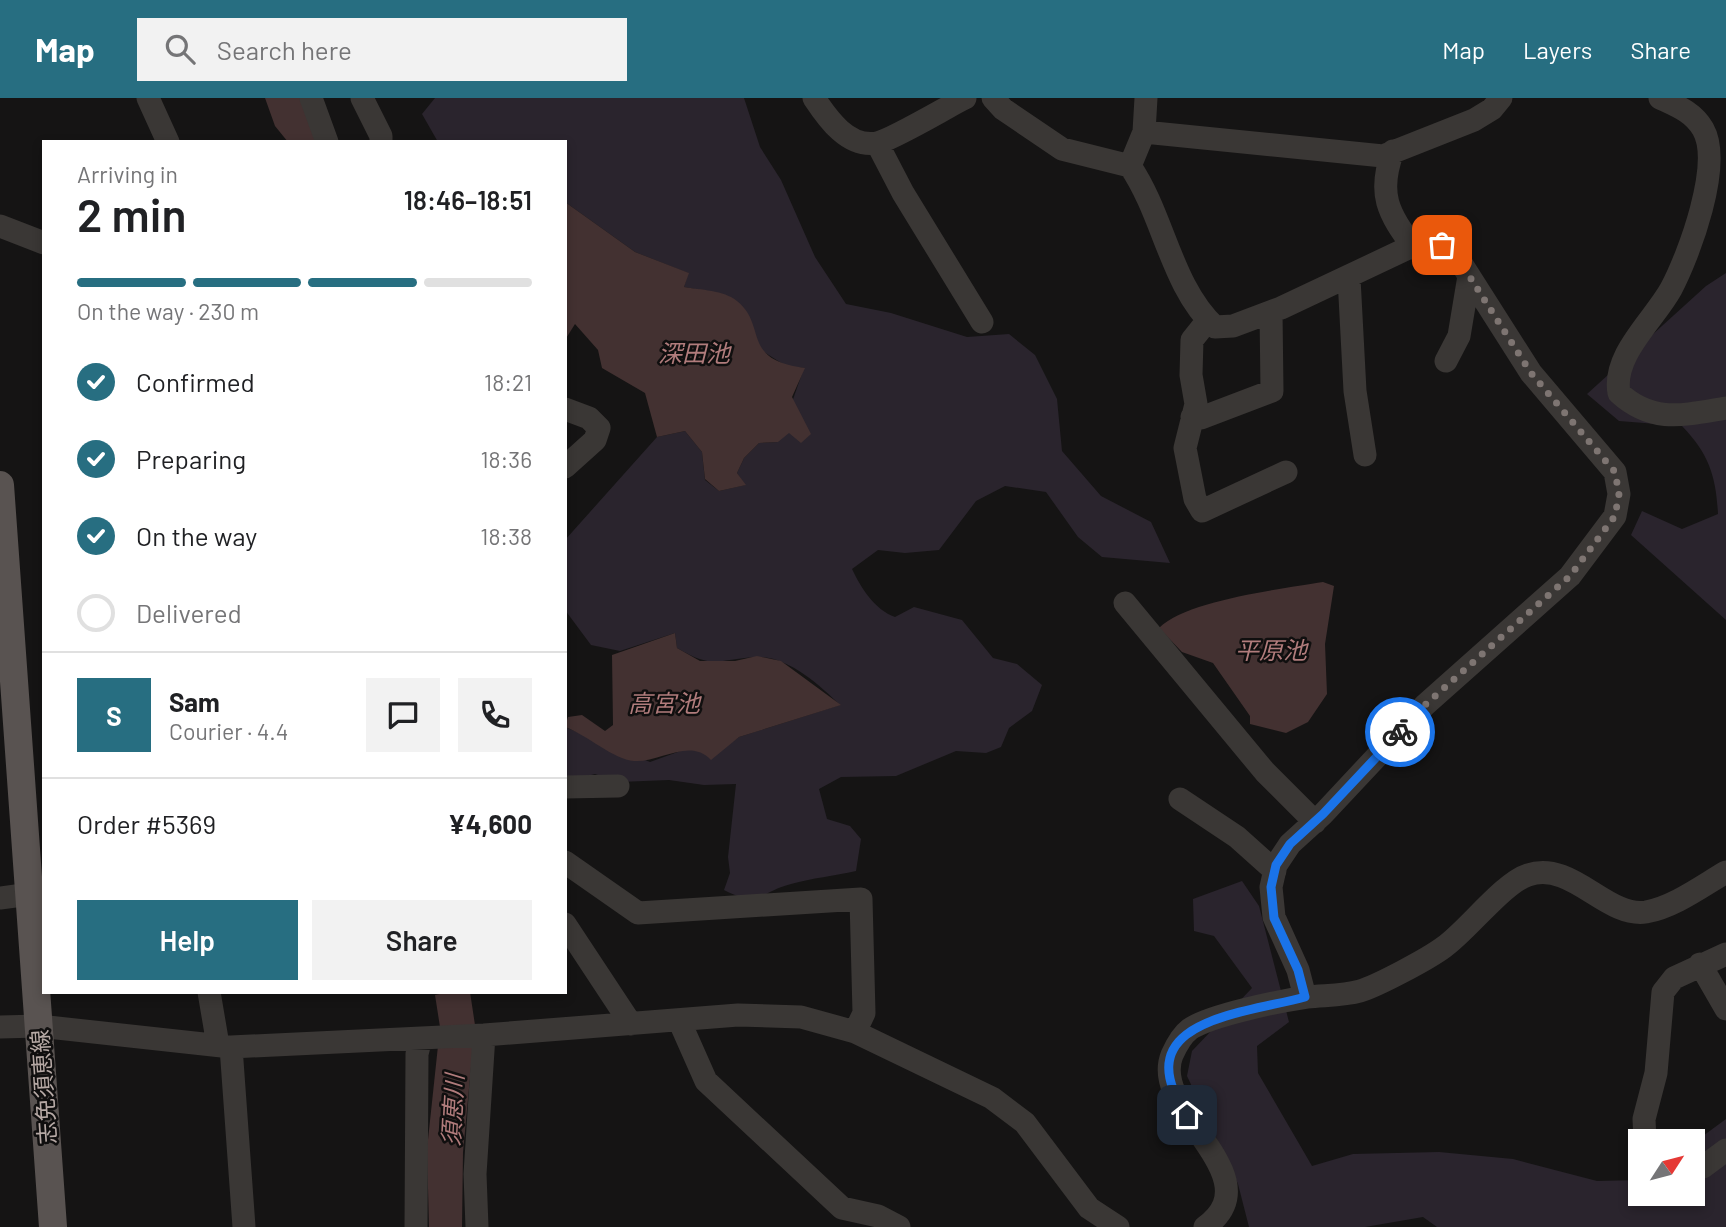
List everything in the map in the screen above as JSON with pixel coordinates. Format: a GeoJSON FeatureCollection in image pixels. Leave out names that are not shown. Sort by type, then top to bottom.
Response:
{"type":"FeatureCollection","features":[{"type":"Feature","properties":{"kind":"main road","name":"志免須恵線"},"geometry":{"type":"LineString","coordinates":[[0,485],[53,1227]]}},
{"type":"Feature","properties":{"kind":"street"},"geometry":{"type":"LineString","coordinates":[[148,98],[167,140]]}},
{"type":"Feature","properties":{"kind":"street"},"geometry":{"type":"LineString","coordinates":[[311,98],[326,140]]}},
{"type":"Feature","properties":{"kind":"street"},"geometry":{"type":"LineString","coordinates":[[362,98],[381,140]]}},
{"type":"Feature","properties":{"kind":"street"},"geometry":{"type":"LineString","coordinates":[[814,98],[837,128],[852,139],[877,143],[965,98]]}},
{"type":"Feature","properties":{"kind":"street"},"geometry":{"type":"LineString","coordinates":[[993,98],[1003,109],[1062,149],[1130,166],[1147,190],[1197,310],[1215,327],[1233,326],[1271,312],[1414,248],[1442,245],[1454,252],[1531,373],[1615,472],[1619,494],[1615,516],[1570,576],[1425,705],[1315,822],[1290,844],[1275,872],[1271,887],[1274,918],[1298,970],[1305,997]]}},
{"type":"Feature","properties":{"kind":"street"},"geometry":{"type":"LineString","coordinates":[[1130,166],[1144,132],[1146,98]]}},
{"type":"Feature","properties":{"kind":"street"},"geometry":{"type":"LineString","coordinates":[[1144,132],[1382,156],[1474,120],[1492,109],[1501,98]]}},
{"type":"Feature","properties":{"kind":"street"},"geometry":{"type":"LineString","coordinates":[[1660,98],[1689,111],[1703,129],[1716,180],[1672,287],[1629,353],[1617,382],[1619,393],[1643,412],[1673,415],[1726,408]]}},
{"type":"Feature","properties":{"kind":"street"},"geometry":{"type":"LineString","coordinates":[[877,143],[903,193],[982,322]]}},
{"type":"Feature","properties":{"kind":"street"},"geometry":{"type":"LineString","coordinates":[[1393,151],[1384,188],[1388,207],[1414,248]]}},
{"type":"Feature","properties":{"kind":"street"},"geometry":{"type":"LineString","coordinates":[[0,226],[42,242]]}},
{"type":"Feature","properties":{"kind":"street"},"geometry":{"type":"LineString","coordinates":[[1446,361],[1459,336],[1469,276]]}},
{"type":"Feature","properties":{"kind":"street"},"geometry":{"type":"LineString","coordinates":[[1349,278],[1355,391],[1365,455]]}},
{"type":"Feature","properties":{"kind":"street"},"geometry":{"type":"LineString","coordinates":[[1192,417],[1200,418],[1272,391],[1271,312]]}},
{"type":"Feature","properties":{"kind":"street"},"geometry":{"type":"LineString","coordinates":[[1208,320],[1192,340],[1191,375],[1196,404],[1185,448],[1195,499],[1202,511],[1286,472]]}},
{"type":"Feature","properties":{"kind":"street"},"geometry":{"type":"LineString","coordinates":[[567,410],[589,418],[599,428],[595,440],[567,465]]}},
{"type":"Feature","properties":{"kind":"street"},"geometry":{"type":"LineString","coordinates":[[1125,603],[1265,772],[1315,822]]}},
{"type":"Feature","properties":{"kind":"street"},"geometry":{"type":"LineString","coordinates":[[567,788],[618,786]]}},
{"type":"Feature","properties":{"kind":"street"},"geometry":{"type":"LineString","coordinates":[[1180,799],[1237,837],[1275,872]]}},
{"type":"Feature","properties":{"kind":"street"},"geometry":{"type":"LineString","coordinates":[[567,863],[638,913],[861,899],[864,1013],[856,1032]]}},
{"type":"Feature","properties":{"kind":"street"},"geometry":{"type":"LineString","coordinates":[[1205,1227],[1212,1222],[1224,1201],[1226,1184],[1218,1160],[1172,1093],[1168,1064],[1175,1046],[1190,1029],[1221,1017],[1305,997],[1360,991],[1443,948],[1528,875],[1551,874],[1575,881],[1627,910],[1645,912],[1676,901],[1726,872]]}},
{"type":"Feature","properties":{"kind":"street"},"geometry":{"type":"LineString","coordinates":[[0,898],[30,894]]}},
{"type":"Feature","properties":{"kind":"street"},"geometry":{"type":"LineString","coordinates":[[567,927],[631,1024]]}},
{"type":"Feature","properties":{"kind":"street"},"geometry":{"type":"LineString","coordinates":[[1645,1129],[1644,1119],[1656,1073],[1663,992],[1674,978],[1726,954]]}},
{"type":"Feature","properties":{"kind":"street"},"geometry":{"type":"LineString","coordinates":[[1700,964],[1726,1009]]}},
{"type":"Feature","properties":{"kind":"street"},"geometry":{"type":"LineString","coordinates":[[210,994],[224,1046],[244,1227]]}},
{"type":"Feature","properties":{"kind":"street"},"geometry":{"type":"LineString","coordinates":[[0,1027],[39,1026],[224,1046],[481,1035],[768,1013],[801,1017],[856,1032],[992,1098],[1025,1123],[1089,1208],[1118,1227]]}},
{"type":"Feature","properties":{"kind":"street"},"geometry":{"type":"LineString","coordinates":[[679,1020],[706,1081],[842,1208],[877,1216],[899,1227]]}},
{"type":"Feature","properties":{"kind":"street"},"geometry":{"type":"LineString","coordinates":[[477,1227],[475,1174],[481,1035]]}},
{"type":"Feature","properties":{"kind":"street"},"geometry":{"type":"LineString","coordinates":[[416,1227],[417,1054],[426,1038]]}},
{"type":"Feature","properties":{"kind":"street"},"geometry":{"type":"LineString","coordinates":[[1705,1166],[1726,1150]]}},
{"type":"Feature","properties":{"kind":"shaded area"},"geometry":{"type":"Polygon","coordinates":[[[435,98],[744,98],[760,147],[781,180],[815,257],[846,304],[891,313],[967,337],[1009,334],[1035,355],[1057,399],[1062,451],[1101,496],[1151,522],[1170,563],[1102,557],[1078,537],[1046,492],[1005,486],[976,501],[939,550],[905,553],[878,550],[852,569],[869,597],[888,614],[895,617],[914,607],[962,620],[993,658],[1017,664],[1042,685],[1032,711],[1009,728],[1001,747],[986,753],[956,751],[896,776],[841,777],[819,789],[827,819],[850,826],[861,839],[856,871],[791,884],[753,899],[736,896],[724,890],[730,873],[728,857],[736,784],[704,785],[669,780],[619,782],[595,774],[567,781],[567,728],[650,762],[686,749],[716,753],[739,737],[840,705],[813,680],[779,661],[756,657],[716,661],[700,659],[677,648],[675,633],[620,651],[591,645],[567,613],[567,538],[657,437],[685,431],[702,452],[705,480],[719,491],[745,485],[737,473],[744,458],[759,443],[778,442],[804,368],[786,366],[761,350],[747,316],[717,293],[684,287],[688,273],[635,252],[567,203],[567,140],[437,140],[422,114],[435,98]]]}},
{"type":"Feature","properties":{"kind":"shaded area"},"geometry":{"type":"Polygon","coordinates":[[[1726,273],[1726,620],[1631,535],[1642,511],[1682,529],[1718,514],[1713,477],[1699,446],[1682,426],[1619,421],[1587,394],[1706,286],[1726,273]]]}},
{"type":"Feature","properties":{"kind":"shaded area"},"geometry":{"type":"Polygon","coordinates":[[[1242,881],[1259,906],[1289,1022],[1257,1046],[1258,1073],[1312,1166],[1353,1154],[1439,1152],[1513,1159],[1597,1181],[1628,1180],[1628,1206],[1705,1206],[1705,1134],[1726,1119],[1726,1227],[1437,1227],[1423,1217],[1365,1227],[1249,1227],[1238,1184],[1187,1076],[1192,1051],[1252,988],[1214,936],[1194,931],[1193,899],[1242,881]]]}},
{"type":"Feature","properties":{"kind":"water"},"geometry":{"type":"Polygon","coordinates":[[[265,98],[302,98],[318,140],[286,140],[275,126],[265,98]]]}},
{"type":"Feature","properties":{"kind":"water","name":"深田池"},"geometry":{"type":"Polygon","coordinates":[[[567,203],[635,252],[689,273],[684,287],[719,293],[737,301],[752,321],[763,350],[771,358],[805,368],[792,397],[811,434],[801,443],[789,433],[778,442],[759,443],[744,458],[737,473],[746,485],[719,491],[705,479],[702,452],[685,431],[657,437],[645,393],[602,368],[598,350],[575,324],[567,337],[567,203]]]}},
{"type":"Feature","properties":{"kind":"water","name":"平原池"},"geometry":{"type":"Polygon","coordinates":[[[1323,582],[1334,586],[1325,644],[1327,694],[1308,722],[1286,733],[1250,724],[1250,716],[1213,663],[1182,652],[1159,628],[1172,618],[1212,603],[1323,582]]]}},
{"type":"Feature","properties":{"kind":"water","name":"高宮池"},"geometry":{"type":"Polygon","coordinates":[[[675,633],[677,648],[700,661],[735,661],[757,656],[781,661],[841,705],[739,737],[711,760],[694,751],[684,751],[644,761],[626,760],[567,728],[568,717],[582,715],[605,731],[613,725],[612,655],[675,633]]]}},
{"type":"Feature","properties":{"kind":"water","name":"須恵川"},"geometry":{"type":"Polygon","coordinates":[[[470,994],[475,1025],[463,1152],[462,1227],[429,1227],[427,1149],[440,1027],[435,995],[470,994]]]}},
{"type":"Feature","properties":{"kind":"way so far"},"geometry":{"type":"LineString","coordinates":[[1400,732],[1425,705],[1570,576],[1600,541],[1615,516],[1619,494],[1615,472],[1531,373],[1454,252],[1442,245]]}},
{"type":"Feature","properties":{"kind":"route"},"geometry":{"type":"LineString","coordinates":[[1187,1115],[1172,1093],[1168,1064],[1175,1046],[1190,1029],[1221,1017],[1305,997],[1298,970],[1274,918],[1271,887],[1276,865],[1290,844],[1323,814],[1400,732]]}}]}
